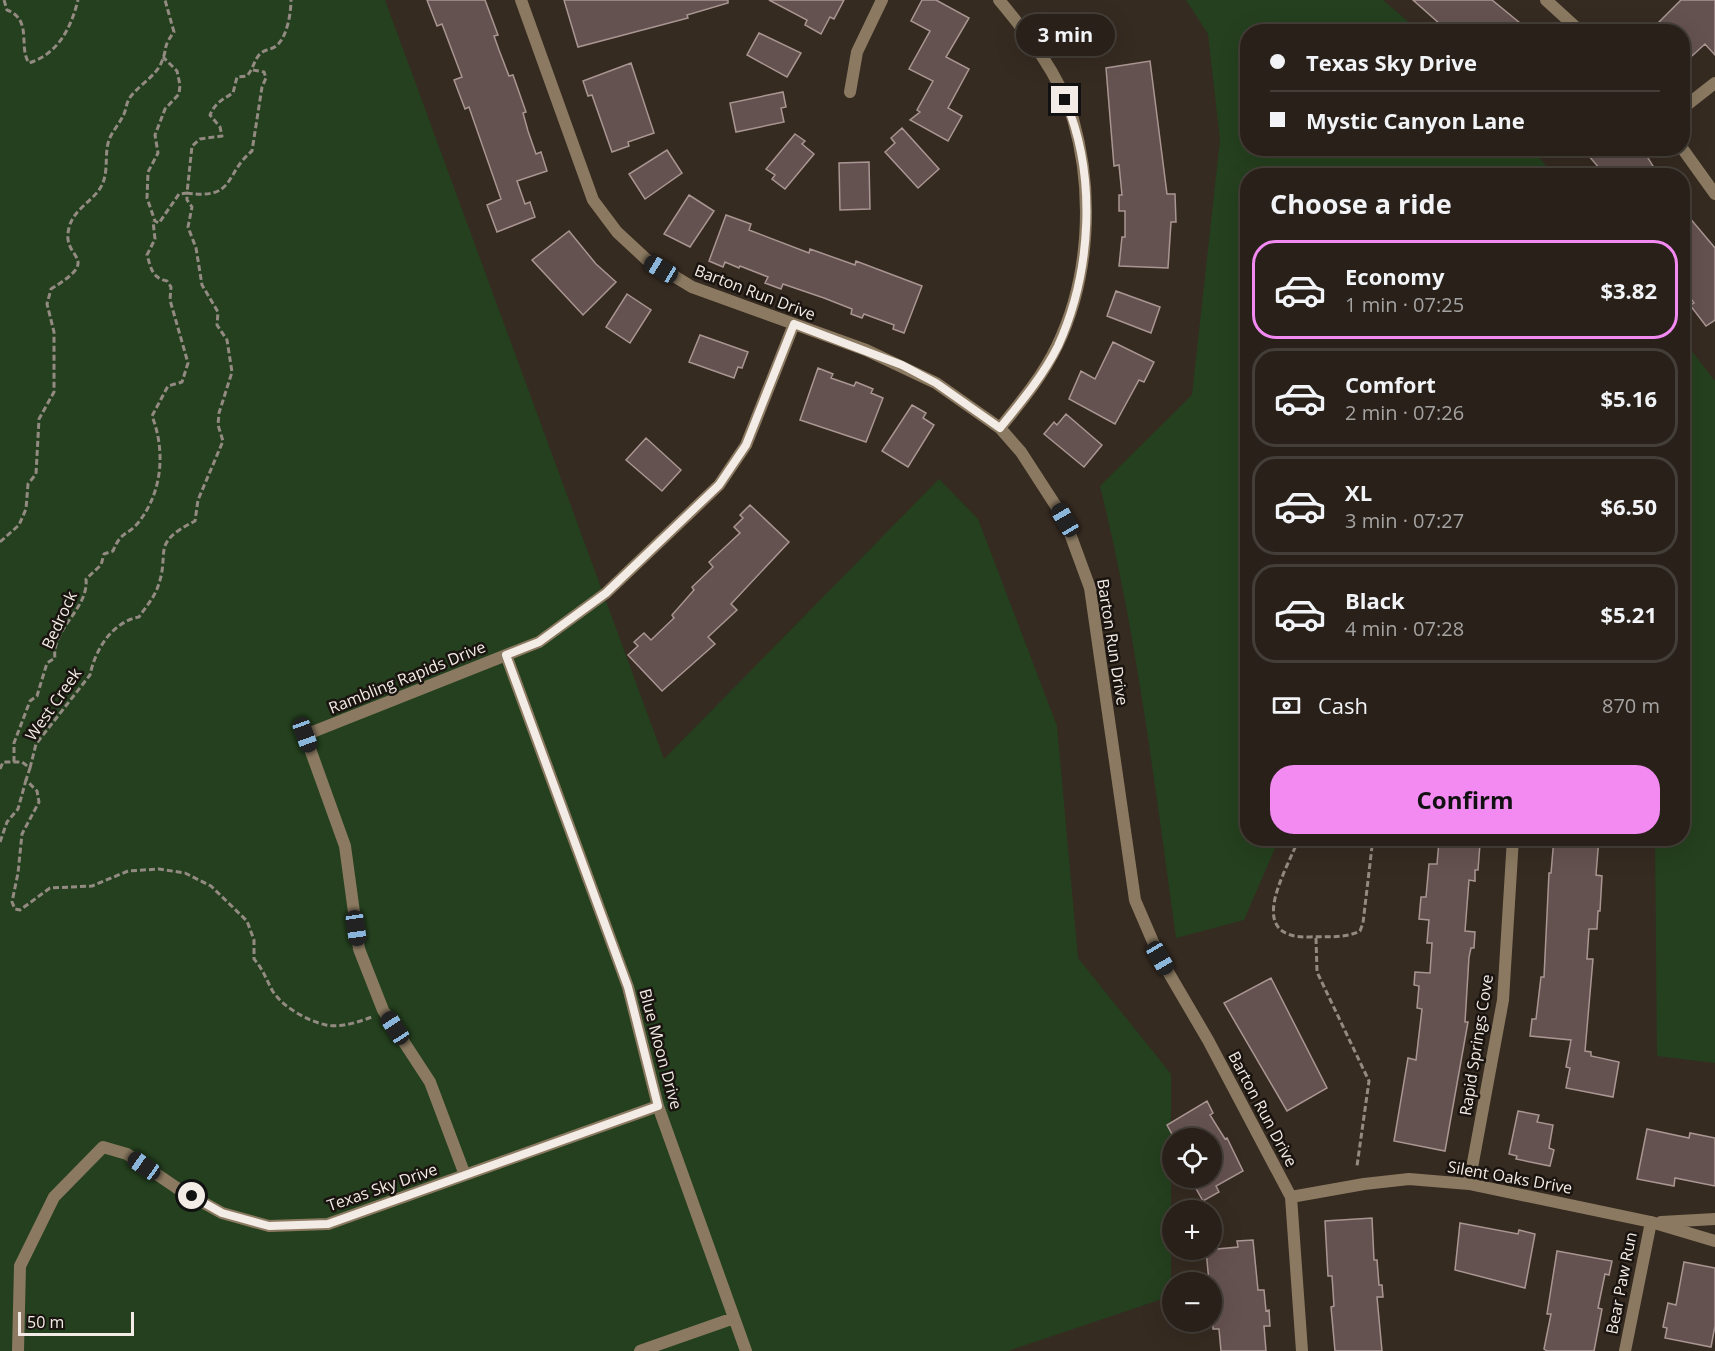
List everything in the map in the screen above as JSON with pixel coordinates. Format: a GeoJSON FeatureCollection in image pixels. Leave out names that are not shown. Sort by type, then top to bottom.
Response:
{"type":"FeatureCollection","features":[{"type":"Feature","properties":{"kind":"street","name":"Barton Run Drive"},"geometry":{"type":"LineString","coordinates":[[521,0],[593,200],[617,231],[645,259],[692,287],[902,365],[936,383],[1000,428],[1021,452],[1065,520],[1090,588],[1135,900],[1160,958],[1208,1040],[1291,1197],[1302,1351]]}},
{"type":"Feature","properties":{"kind":"street"},"geometry":{"type":"LineString","coordinates":[[849,92],[857,52],[882,0]]}},
{"type":"Feature","properties":{"kind":"street"},"geometry":{"type":"LineString","coordinates":[[999,0],[1032,39],[1056,81],[1073,118],[1083,168],[1086,227],[1082,265],[1058,345],[1031,390],[1000,428]]}},
{"type":"Feature","properties":{"kind":"street"},"geometry":{"type":"LineString","coordinates":[[1546,0],[1572,24]]}},
{"type":"Feature","properties":{"kind":"street"},"geometry":{"type":"LineString","coordinates":[[1690,103],[1715,83]]}},
{"type":"Feature","properties":{"kind":"street"},"geometry":{"type":"LineString","coordinates":[[1688,156],[1715,194]]}},
{"type":"Feature","properties":{"kind":"street","name":"Rambling Rapids Drive"},"geometry":{"type":"LineString","coordinates":[[465,1175],[430,1082],[383,1010],[359,949],[345,846],[305,735],[539,642],[606,593],[719,485],[746,445],[794,324]]}},
{"type":"Feature","properties":{"kind":"street","name":"Blue Moon Drive"},"geometry":{"type":"LineString","coordinates":[[506,655],[628,987],[658,1106],[746,1351]]}},
{"type":"Feature","properties":{"kind":"street","name":"Rapid Springs Cove"},"geometry":{"type":"LineString","coordinates":[[1469,1184],[1503,1000],[1513,846]]}},
{"type":"Feature","properties":{"kind":"street","name":"Texas Sky Drive"},"geometry":{"type":"LineString","coordinates":[[18,1351],[20,1266],[54,1197],[103,1147],[127,1154],[177,1188],[222,1213],[269,1226],[328,1224],[658,1106]]}},
{"type":"Feature","properties":{"kind":"street","name":"Silent Oaks Drive"},"geometry":{"type":"LineString","coordinates":[[1291,1197],[1364,1184],[1409,1179],[1469,1184],[1651,1222],[1715,1241]]}},
{"type":"Feature","properties":{"kind":"street","name":"Silent Oaks Drive"},"geometry":{"type":"LineString","coordinates":[[1651,1222],[1715,1219]]}},
{"type":"Feature","properties":{"kind":"street","name":"Bear Paw Run"},"geometry":{"type":"LineString","coordinates":[[1625,1351],[1651,1222]]}},
{"type":"Feature","properties":{"kind":"street"},"geometry":{"type":"LineString","coordinates":[[640,1351],[734,1318]]}},
{"type":"Feature","properties":{"kind":"path"},"geometry":{"type":"LineString","coordinates":[[4,0],[7,10],[15,14],[20,21],[26,40],[25,58],[29,63],[40,60],[58,46],[74,17],[78,0]]}},
{"type":"Feature","properties":{"kind":"path"},"geometry":{"type":"LineString","coordinates":[[0,542],[19,525],[26,509],[28,484],[36,474],[39,419],[54,392],[54,332],[47,304],[51,289],[72,276],[78,268],[79,260],[69,241],[68,230],[72,219],[100,188],[106,176],[109,141],[124,116],[129,99],[162,62],[164,45],[174,32],[165,0]]}},
{"type":"Feature","properties":{"kind":"path"},"geometry":{"type":"LineString","coordinates":[[163,57],[177,71],[180,85],[179,94],[165,109],[155,135],[158,153],[148,172],[147,198],[153,215],[159,223],[179,194],[187,192],[203,195],[218,192],[233,180],[244,158],[252,151],[262,87],[266,78],[264,72],[253,70],[256,58],[263,50],[276,47],[283,37],[291,0]]}},
{"type":"Feature","properties":{"kind":"path","name":"West Creek"},"geometry":{"type":"LineString","coordinates":[[26,780],[36,744],[90,675],[93,661],[107,636],[128,619],[139,617],[157,589],[165,545],[172,533],[195,521],[198,500],[223,441],[218,425],[219,413],[232,372],[227,340],[217,325],[218,312],[202,285],[196,248],[188,227],[192,207],[187,200],[187,192],[192,146],[200,140],[222,136],[220,128],[210,115],[217,102],[233,93],[237,78],[247,76],[253,70]]}},
{"type":"Feature","properties":{"kind":"path","name":"Bedrock"},"geometry":{"type":"LineString","coordinates":[[14,762],[14,743],[30,701],[37,696],[47,663],[55,658],[54,650],[72,615],[79,609],[87,588],[86,579],[101,565],[104,554],[113,550],[119,536],[137,525],[159,483],[159,435],[152,416],[168,386],[182,382],[188,363],[170,300],[171,287],[167,281],[158,279],[153,274],[147,255],[155,239],[153,215]]}},
{"type":"Feature","properties":{"kind":"path"},"geometry":{"type":"LineString","coordinates":[[0,769],[3,762],[22,762],[30,768]]}},
{"type":"Feature","properties":{"kind":"path"},"geometry":{"type":"LineString","coordinates":[[0,842],[8,822],[18,809],[26,780],[37,790],[39,802],[22,834],[12,902],[15,909],[21,910],[50,888],[92,886],[128,871],[159,869],[185,873],[212,886],[247,921],[255,940],[254,959],[265,971],[273,991],[286,1006],[326,1025],[347,1025],[375,1017]]}},
{"type":"Feature","properties":{"kind":"path"},"geometry":{"type":"LineString","coordinates":[[1296,846],[1272,907],[1272,921],[1278,930],[1294,938],[1349,937],[1360,931],[1363,923],[1372,846]]}},
{"type":"Feature","properties":{"kind":"path"},"geometry":{"type":"LineString","coordinates":[[1316,937],[1317,972],[1369,1080],[1357,1166]]}},
{"type":"Feature","properties":{"kind":"green space"},"geometry":{"type":"Polygon","coordinates":[[[0,0],[385,0],[664,759],[939,479],[978,519],[1057,726],[1078,958],[1171,1074],[1171,1128],[1162,1128],[1162,1188],[1171,1188],[1171,1200],[1162,1200],[1162,1260],[1171,1260],[1171,1272],[1162,1272],[1162,1299],[1008,1351],[0,1351],[0,0]]]}},
{"type":"Feature","properties":{"kind":"green space"},"geometry":{"type":"Polygon","coordinates":[[[1186,0],[1383,0],[1411,24],[1240,24],[1240,156],[1538,156],[1548,168],[1240,168],[1240,846],[1276,846],[1244,920],[1176,938],[1135,655],[1100,486],[1192,395],[1220,140],[1208,34],[1186,0]]]}},
{"type":"Feature","properties":{"kind":"green space"},"geometry":{"type":"Polygon","coordinates":[[[1690,349],[1715,381],[1715,1063],[1657,1056],[1655,846],[1690,846],[1690,349]]]}},
{"type":"Feature","properties":{"kind":"building"},"geometry":{"type":"Polygon","coordinates":[[[427,0],[485,0],[498,35],[494,36],[499,50],[509,76],[513,75],[526,112],[523,113],[536,154],[541,152],[547,171],[517,181],[525,204],[530,202],[535,217],[497,232],[487,205],[501,199],[469,107],[465,109],[454,80],[462,77],[442,24],[437,26],[427,0]]]}},
{"type":"Feature","properties":{"kind":"building"},"geometry":{"type":"Polygon","coordinates":[[[564,0],[728,0],[728,3],[687,15],[688,18],[578,47],[564,0]]]}},
{"type":"Feature","properties":{"kind":"building"},"geometry":{"type":"Polygon","coordinates":[[[769,0],[844,0],[834,19],[830,17],[821,34],[805,25],[807,20],[769,0]]]}},
{"type":"Feature","properties":{"kind":"building"},"geometry":{"type":"Polygon","coordinates":[[[922,0],[936,0],[969,18],[946,57],[969,69],[948,108],[962,116],[948,141],[910,120],[920,112],[917,110],[933,81],[909,69],[930,31],[911,21],[922,0]]]}},
{"type":"Feature","properties":{"kind":"building"},"geometry":{"type":"Polygon","coordinates":[[[1413,0],[1492,0],[1521,24],[1440,24],[1413,0]]]}},
{"type":"Feature","properties":{"kind":"building"},"geometry":{"type":"Polygon","coordinates":[[[1681,0],[1715,0],[1715,55],[1705,44],[1690,58],[1690,24],[1657,24],[1681,0]]]}},
{"type":"Feature","properties":{"kind":"building"},"geometry":{"type":"Polygon","coordinates":[[[759,33],[801,53],[787,77],[747,55],[759,33]]]}},
{"type":"Feature","properties":{"kind":"building"},"geometry":{"type":"Polygon","coordinates":[[[1150,61],[1167,194],[1175,194],[1176,222],[1171,222],[1168,268],[1119,266],[1122,237],[1125,237],[1125,211],[1119,211],[1119,195],[1122,195],[1119,165],[1114,166],[1106,68],[1150,61]]]}},
{"type":"Feature","properties":{"kind":"building"},"geometry":{"type":"Polygon","coordinates":[[[631,63],[654,133],[628,142],[629,146],[612,152],[592,95],[588,96],[583,81],[631,63]]]}},
{"type":"Feature","properties":{"kind":"building"},"geometry":{"type":"Polygon","coordinates":[[[783,92],[786,107],[781,108],[784,122],[736,132],[730,103],[783,92]]]}},
{"type":"Feature","properties":{"kind":"building"},"geometry":{"type":"Polygon","coordinates":[[[902,128],[939,169],[918,188],[885,152],[895,143],[891,138],[902,128]]]}},
{"type":"Feature","properties":{"kind":"building"},"geometry":{"type":"Polygon","coordinates":[[[795,134],[805,141],[802,144],[814,154],[785,189],[772,179],[775,175],[766,169],[795,134]]]}},
{"type":"Feature","properties":{"kind":"building"},"geometry":{"type":"Polygon","coordinates":[[[667,150],[682,173],[645,199],[629,174],[667,150]]]}},
{"type":"Feature","properties":{"kind":"building"},"geometry":{"type":"Polygon","coordinates":[[[1589,156],[1651,156],[1648,158],[1654,168],[1599,168],[1589,156]]]}},
{"type":"Feature","properties":{"kind":"building"},"geometry":{"type":"Polygon","coordinates":[[[869,162],[870,209],[840,210],[839,163],[869,162]]]}},
{"type":"Feature","properties":{"kind":"building"},"geometry":{"type":"Polygon","coordinates":[[[689,195],[714,211],[690,247],[664,234],[689,195]]]}},
{"type":"Feature","properties":{"kind":"building"},"geometry":{"type":"Polygon","coordinates":[[[726,215],[751,224],[749,230],[809,253],[810,249],[855,265],[856,261],[922,286],[904,333],[893,329],[894,325],[864,314],[862,318],[851,314],[852,309],[824,298],[783,284],[781,289],[765,283],[768,277],[740,266],[739,268],[725,262],[723,267],[709,261],[726,215]]]}},
{"type":"Feature","properties":{"kind":"building"},"geometry":{"type":"Polygon","coordinates":[[[1690,218],[1715,248],[1715,320],[1706,326],[1690,305],[1694,303],[1690,298],[1690,218]]]}},
{"type":"Feature","properties":{"kind":"building"},"geometry":{"type":"Polygon","coordinates":[[[569,231],[596,264],[616,282],[583,315],[532,260],[569,231]]]}},
{"type":"Feature","properties":{"kind":"building"},"geometry":{"type":"Polygon","coordinates":[[[1116,291],[1160,307],[1151,333],[1107,316],[1116,291]]]}},
{"type":"Feature","properties":{"kind":"building"},"geometry":{"type":"Polygon","coordinates":[[[627,294],[651,310],[630,343],[606,327],[627,294]]]}},
{"type":"Feature","properties":{"kind":"building"},"geometry":{"type":"Polygon","coordinates":[[[700,335],[748,352],[742,368],[738,367],[734,378],[689,362],[700,335]]]}},
{"type":"Feature","properties":{"kind":"building"},"geometry":{"type":"Polygon","coordinates":[[[1113,342],[1154,362],[1144,382],[1139,380],[1115,424],[1069,399],[1081,371],[1095,379],[1113,342]]]}},
{"type":"Feature","properties":{"kind":"building"},"geometry":{"type":"Polygon","coordinates":[[[818,368],[833,374],[831,378],[854,386],[856,382],[873,389],[871,393],[883,398],[866,442],[800,420],[818,368]]]}},
{"type":"Feature","properties":{"kind":"building"},"geometry":{"type":"Polygon","coordinates":[[[912,405],[926,413],[923,418],[934,425],[908,467],[882,451],[912,405]]]}},
{"type":"Feature","properties":{"kind":"building"},"geometry":{"type":"Polygon","coordinates":[[[1066,414],[1102,445],[1084,467],[1044,434],[1054,422],[1057,425],[1066,414]]]}},
{"type":"Feature","properties":{"kind":"building"},"geometry":{"type":"Polygon","coordinates":[[[646,438],[681,470],[662,491],[626,460],[646,438]]]}},
{"type":"Feature","properties":{"kind":"building"},"geometry":{"type":"Polygon","coordinates":[[[750,505],[789,542],[731,604],[737,610],[708,637],[715,644],[662,691],[628,655],[638,646],[634,642],[644,633],[651,640],[674,618],[672,615],[694,590],[692,587],[713,567],[709,562],[740,533],[734,527],[743,518],[740,515],[750,505]]]}},
{"type":"Feature","properties":{"kind":"building"},"geometry":{"type":"Polygon","coordinates":[[[1439,846],[1480,846],[1475,881],[1469,880],[1465,931],[1475,932],[1474,948],[1471,948],[1469,957],[1465,1022],[1468,1022],[1445,1151],[1394,1141],[1408,1058],[1416,1060],[1422,1009],[1417,1008],[1419,986],[1414,985],[1415,972],[1430,973],[1432,943],[1427,943],[1429,920],[1419,919],[1421,897],[1426,897],[1429,864],[1437,864],[1439,846]]]}},
{"type":"Feature","properties":{"kind":"building"},"geometry":{"type":"Polygon","coordinates":[[[1553,846],[1598,846],[1596,875],[1602,876],[1600,911],[1598,911],[1597,929],[1589,929],[1587,959],[1593,959],[1585,1051],[1591,1052],[1591,1056],[1619,1062],[1613,1097],[1566,1088],[1570,1068],[1566,1067],[1571,1040],[1530,1036],[1532,1019],[1536,1019],[1541,977],[1544,977],[1549,873],[1551,873],[1553,846]]]}},
{"type":"Feature","properties":{"kind":"building"},"geometry":{"type":"Polygon","coordinates":[[[1271,978],[1327,1088],[1287,1111],[1224,1003],[1271,978]]]}},
{"type":"Feature","properties":{"kind":"building"},"geometry":{"type":"Polygon","coordinates":[[[1207,1101],[1213,1113],[1210,1115],[1218,1128],[1169,1128],[1167,1125],[1207,1101]]]}},
{"type":"Feature","properties":{"kind":"building"},"geometry":{"type":"Polygon","coordinates":[[[1518,1111],[1539,1115],[1537,1122],[1553,1125],[1549,1148],[1554,1150],[1550,1166],[1516,1159],[1517,1156],[1509,1154],[1518,1111]]]}},
{"type":"Feature","properties":{"kind":"building"},"geometry":{"type":"Polygon","coordinates":[[[1647,1129],[1689,1138],[1690,1133],[1715,1138],[1715,1186],[1675,1178],[1674,1186],[1637,1179],[1647,1129]]]}},
{"type":"Feature","properties":{"kind":"building"},"geometry":{"type":"Polygon","coordinates":[[[1222,1134],[1225,1139],[1227,1138],[1243,1171],[1222,1183],[1222,1134]]]}},
{"type":"Feature","properties":{"kind":"building"},"geometry":{"type":"Polygon","coordinates":[[[1196,1188],[1217,1188],[1219,1192],[1202,1200],[1196,1188]]]}},
{"type":"Feature","properties":{"kind":"building"},"geometry":{"type":"Polygon","coordinates":[[[1372,1218],[1374,1260],[1377,1260],[1379,1285],[1382,1285],[1383,1297],[1377,1297],[1382,1351],[1335,1351],[1331,1307],[1334,1306],[1332,1276],[1328,1276],[1325,1221],[1372,1218]]]}},
{"type":"Feature","properties":{"kind":"building"},"geometry":{"type":"Polygon","coordinates":[[[1460,1223],[1518,1234],[1519,1230],[1535,1234],[1525,1288],[1455,1270],[1460,1223]]]}},
{"type":"Feature","properties":{"kind":"building"},"geometry":{"type":"Polygon","coordinates":[[[1253,1240],[1258,1290],[1264,1290],[1266,1311],[1269,1310],[1270,1326],[1264,1326],[1266,1351],[1221,1351],[1219,1332],[1222,1332],[1222,1272],[1208,1272],[1207,1260],[1222,1260],[1222,1248],[1238,1247],[1237,1241],[1253,1240]]]}},
{"type":"Feature","properties":{"kind":"building"},"geometry":{"type":"Polygon","coordinates":[[[1557,1251],[1612,1261],[1609,1275],[1605,1274],[1598,1308],[1602,1309],[1594,1351],[1547,1351],[1544,1349],[1551,1314],[1547,1314],[1557,1251]]]}},
{"type":"Feature","properties":{"kind":"building"},"geometry":{"type":"Polygon","coordinates":[[[1684,1262],[1715,1268],[1715,1326],[1711,1347],[1665,1338],[1667,1328],[1663,1327],[1668,1303],[1676,1305],[1684,1262]]]}},
{"type":"Feature","properties":{"kind":"route"},"geometry":{"type":"LineString","coordinates":[[192,1196],[222,1213],[269,1226],[328,1224],[658,1106],[628,987],[506,655],[539,642],[606,593],[719,485],[746,445],[794,324],[902,365],[936,383],[1000,428],[1031,390],[1058,345],[1082,265],[1086,227],[1083,168],[1073,118],[1065,100]]}}]}
